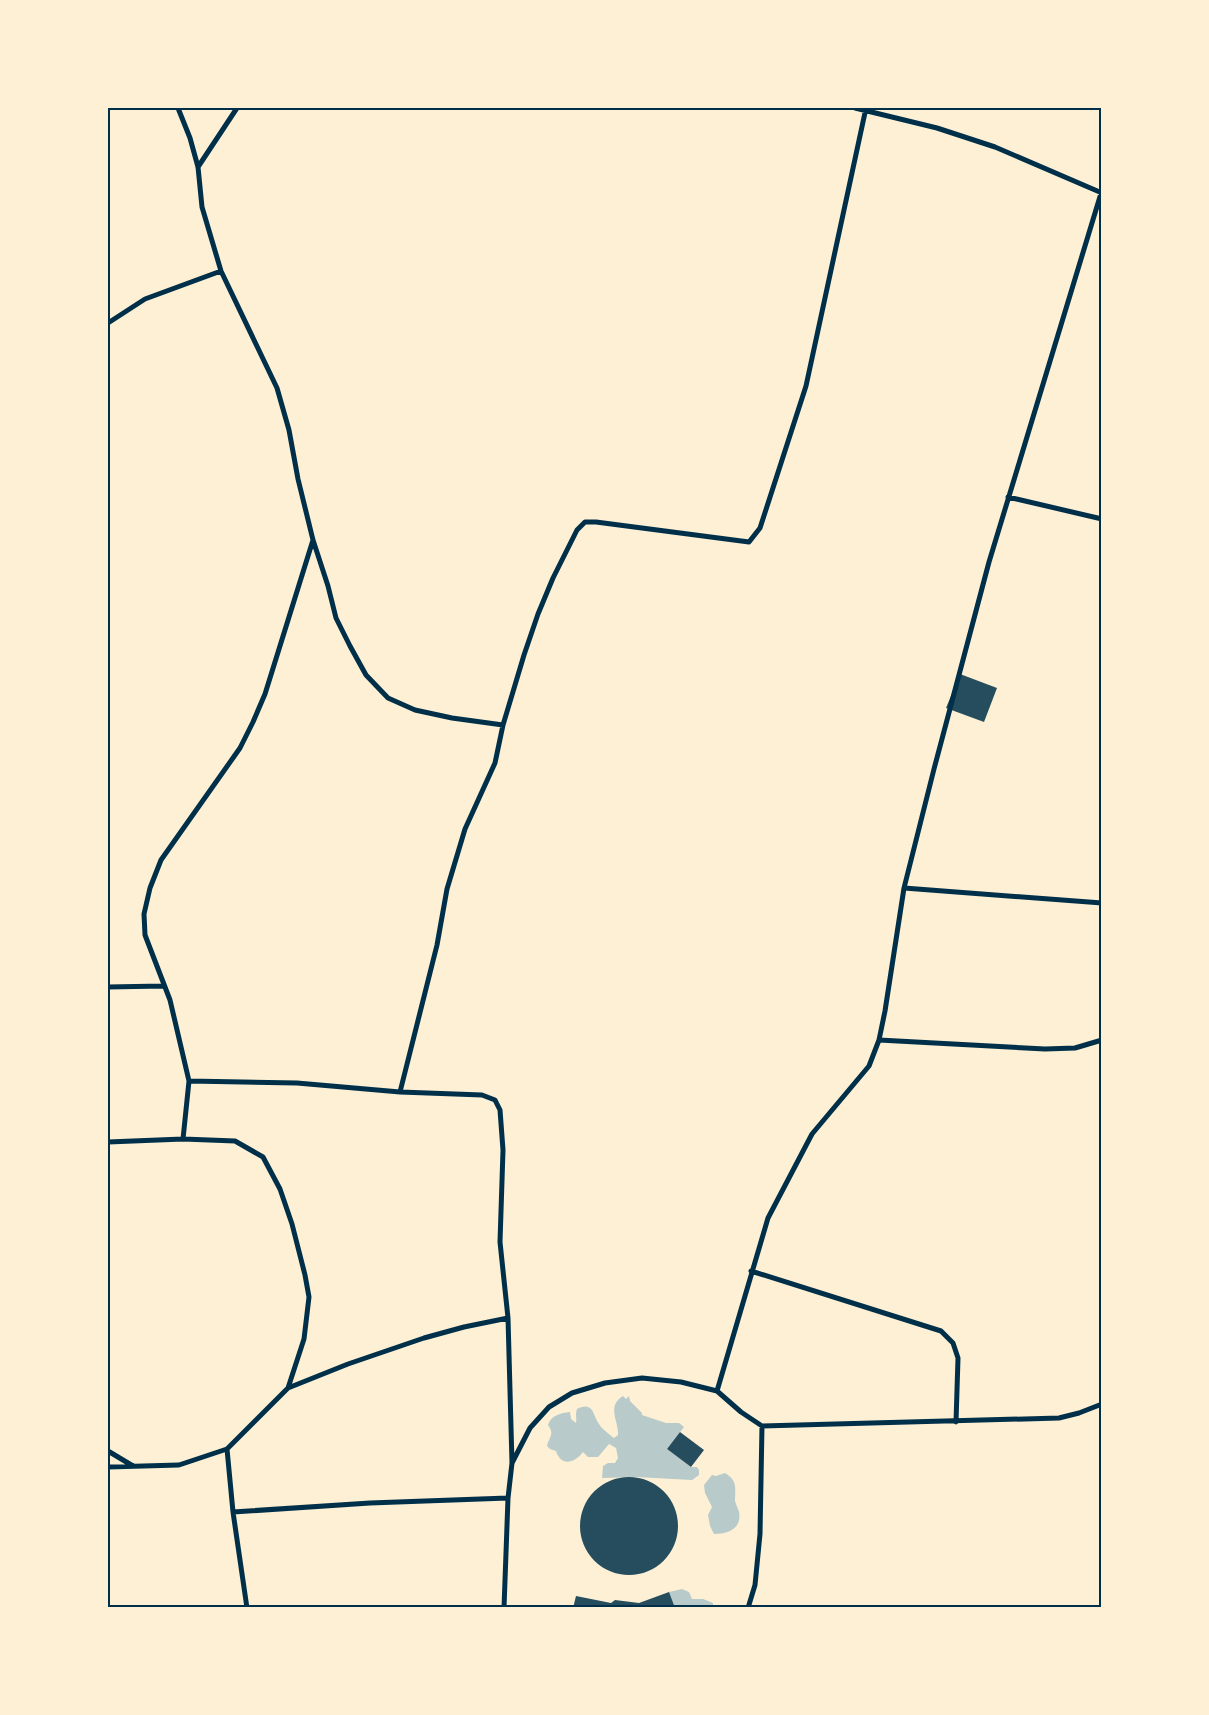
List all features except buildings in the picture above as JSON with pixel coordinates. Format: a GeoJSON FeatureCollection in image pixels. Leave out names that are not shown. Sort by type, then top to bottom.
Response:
{"type":"FeatureCollection","features":[{"type":"Feature","properties":{"kind":"street"},"geometry":{"type":"LineString","coordinates":[[178,108],[190,138],[198,167],[202,207],[221,271],[277,388],[289,430],[298,479],[313,540],[340,625],[366,675],[388,698],[415,710],[452,718],[503,724]]}},
{"type":"Feature","properties":{"kind":"street"},"geometry":{"type":"LineString","coordinates":[[198,167],[237,108]]}},
{"type":"Feature","properties":{"kind":"street"},"geometry":{"type":"LineString","coordinates":[[717,1391],[768,1218],[812,1134],[869,1066],[879,1040],[904,888],[959,675],[1008,498],[1101,192],[995,147],[937,128],[855,108]]}},
{"type":"Feature","properties":{"kind":"street"},"geometry":{"type":"LineString","coordinates":[[400,1092],[437,945],[447,889],[465,829],[495,763],[503,724],[524,655],[553,578],[577,530],[585,522],[596,522],[749,542],[760,528],[806,386],[865,109]]}},
{"type":"Feature","properties":{"kind":"street"},"geometry":{"type":"LineString","coordinates":[[108,323],[145,299],[221,271]]}},
{"type":"Feature","properties":{"kind":"street"},"geometry":{"type":"LineString","coordinates":[[1008,498],[1102,519]]}},
{"type":"Feature","properties":{"kind":"street"},"geometry":{"type":"LineString","coordinates":[[183,1139],[189,1081],[170,1000],[163,986],[145,935],[144,914],[150,888],[161,860],[240,748],[253,722],[265,694],[313,540]]}},
{"type":"Feature","properties":{"kind":"street"},"geometry":{"type":"LineString","coordinates":[[904,888],[1102,903]]}},
{"type":"Feature","properties":{"kind":"street"},"geometry":{"type":"LineString","coordinates":[[108,987],[163,986]]}},
{"type":"Feature","properties":{"kind":"street"},"geometry":{"type":"LineString","coordinates":[[879,1040],[1045,1049],[1075,1048],[1102,1040]]}},
{"type":"Feature","properties":{"kind":"street"},"geometry":{"type":"LineString","coordinates":[[189,1081],[297,1083],[400,1092],[482,1095],[495,1100],[500,1110],[503,1150],[500,1242],[508,1318],[512,1463],[508,1498],[504,1608]]}},
{"type":"Feature","properties":{"kind":"street"},"geometry":{"type":"LineString","coordinates":[[108,1142],[183,1139],[235,1141],[263,1157],[280,1189],[292,1224],[309,1297],[304,1339],[288,1388]]}},
{"type":"Feature","properties":{"kind":"street"},"geometry":{"type":"LineString","coordinates":[[752,1271],[941,1331],[953,1343],[958,1358],[956,1422]]}},
{"type":"Feature","properties":{"kind":"street"},"geometry":{"type":"LineString","coordinates":[[108,1467],[179,1465],[227,1449],[288,1388],[348,1364],[424,1338],[508,1318]]}},
{"type":"Feature","properties":{"kind":"street"},"geometry":{"type":"LineString","coordinates":[[512,1463],[530,1428],[549,1407],[572,1393],[605,1383],[642,1378],[681,1382],[717,1391],[741,1412],[762,1426],[1060,1418],[1102,1404]]}},
{"type":"Feature","properties":{"kind":"street"},"geometry":{"type":"LineString","coordinates":[[748,1608],[755,1585],[760,1534],[762,1426]]}},
{"type":"Feature","properties":{"kind":"street"},"geometry":{"type":"LineString","coordinates":[[227,1449],[233,1512],[247,1608]]}},
{"type":"Feature","properties":{"kind":"street"},"geometry":{"type":"LineString","coordinates":[[108,1451],[134,1467]]}},
{"type":"Feature","properties":{"kind":"street"},"geometry":{"type":"LineString","coordinates":[[233,1512],[508,1498]]}},
{"type":"Feature","properties":{"kind":"shaded area"},"geometry":{"type":"Polygon","coordinates":[[[623,1396],[626,1399],[629,1396],[630,1401],[642,1415],[666,1423],[679,1423],[684,1427],[667,1449],[691,1467],[697,1467],[699,1475],[692,1480],[636,1477],[602,1478],[603,1466],[608,1463],[615,1463],[618,1458],[616,1448],[609,1444],[598,1457],[588,1457],[583,1452],[576,1459],[568,1462],[561,1459],[556,1451],[547,1446],[551,1433],[548,1425],[551,1419],[560,1414],[570,1412],[571,1419],[576,1423],[577,1409],[583,1407],[592,1410],[600,1426],[614,1438],[618,1435],[614,1414],[615,1404],[623,1396]]]}},
{"type":"Feature","properties":{"kind":"shaded area"},"geometry":{"type":"Polygon","coordinates":[[[725,1473],[734,1482],[735,1501],[739,1518],[733,1529],[725,1533],[714,1534],[708,1515],[712,1507],[705,1493],[704,1485],[712,1475],[716,1476],[725,1473]]]}},
{"type":"Feature","properties":{"kind":"shaded area"},"geometry":{"type":"Polygon","coordinates":[[[682,1589],[689,1592],[692,1599],[703,1599],[713,1603],[713,1607],[659,1608],[669,1592],[682,1589]]]}}]}
